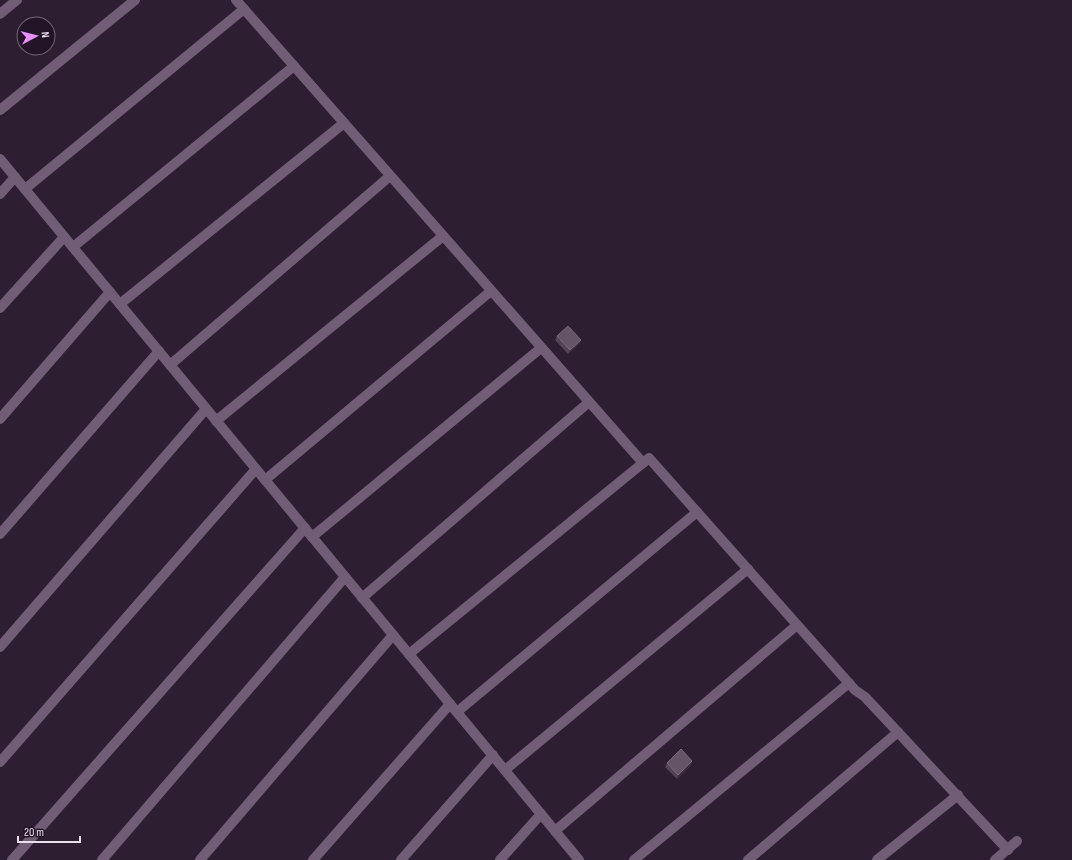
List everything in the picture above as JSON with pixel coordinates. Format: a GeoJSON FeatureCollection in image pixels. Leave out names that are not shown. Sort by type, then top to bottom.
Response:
{"type":"FeatureCollection","features":[{"type":"Feature","properties":{"kind":"street"},"geometry":{"type":"LineString","coordinates":[[0,14],[17,0]]}},
{"type":"Feature","properties":{"kind":"street"},"geometry":{"type":"LineString","coordinates":[[0,110],[135,0]]}},
{"type":"Feature","properties":{"kind":"street"},"geometry":{"type":"LineString","coordinates":[[236,0],[643,463]]}},
{"type":"Feature","properties":{"kind":"street"},"geometry":{"type":"LineString","coordinates":[[25,189],[244,9]]}},
{"type":"Feature","properties":{"kind":"street"},"geometry":{"type":"LineString","coordinates":[[72,247],[294,66]]}},
{"type":"Feature","properties":{"kind":"street"},"geometry":{"type":"LineString","coordinates":[[120,304],[344,123]]}},
{"type":"Feature","properties":{"kind":"street"},"geometry":{"type":"LineString","coordinates":[[0,159],[579,860]]}},
{"type":"Feature","properties":{"kind":"street"},"geometry":{"type":"LineString","coordinates":[[170,365],[390,176]]}},
{"type":"Feature","properties":{"kind":"street"},"geometry":{"type":"LineString","coordinates":[[0,194],[15,177]]}},
{"type":"Feature","properties":{"kind":"street"},"geometry":{"type":"LineString","coordinates":[[216,421],[443,236]]}},
{"type":"Feature","properties":{"kind":"street"},"geometry":{"type":"LineString","coordinates":[[0,308],[64,237]]}},
{"type":"Feature","properties":{"kind":"street"},"geometry":{"type":"LineString","coordinates":[[265,480],[491,291]]}},
{"type":"Feature","properties":{"kind":"street"},"geometry":{"type":"LineString","coordinates":[[0,419],[110,292]]}},
{"type":"Feature","properties":{"kind":"street"},"geometry":{"type":"LineString","coordinates":[[312,537],[541,348]]}},
{"type":"Feature","properties":{"kind":"street"},"geometry":{"type":"LineString","coordinates":[[0,534],[159,351]]}},
{"type":"Feature","properties":{"kind":"street"},"geometry":{"type":"LineString","coordinates":[[362,598],[589,402]]}},
{"type":"Feature","properties":{"kind":"street"},"geometry":{"type":"LineString","coordinates":[[0,647],[206,409]]}},
{"type":"Feature","properties":{"kind":"street"},"geometry":{"type":"LineString","coordinates":[[409,654],[649,458],[855,690],[865,697],[1008,850]]}},
{"type":"Feature","properties":{"kind":"street"},"geometry":{"type":"LineString","coordinates":[[0,762],[256,469]]}},
{"type":"Feature","properties":{"kind":"street"},"geometry":{"type":"LineString","coordinates":[[457,712],[697,512]]}},
{"type":"Feature","properties":{"kind":"street"},"geometry":{"type":"LineString","coordinates":[[12,860],[305,528]]}},
{"type":"Feature","properties":{"kind":"street"},"geometry":{"type":"LineString","coordinates":[[505,770],[748,569]]}},
{"type":"Feature","properties":{"kind":"street"},"geometry":{"type":"LineString","coordinates":[[102,860],[345,577]]}},
{"type":"Feature","properties":{"kind":"street"},"geometry":{"type":"LineString","coordinates":[[555,831],[797,625]]}},
{"type":"Feature","properties":{"kind":"street"},"geometry":{"type":"LineString","coordinates":[[200,860],[393,635]]}},
{"type":"Feature","properties":{"kind":"street"},"geometry":{"type":"LineString","coordinates":[[634,860],[849,683]]}},
{"type":"Feature","properties":{"kind":"street"},"geometry":{"type":"LineString","coordinates":[[313,860],[450,704]]}},
{"type":"Feature","properties":{"kind":"street"},"geometry":{"type":"LineString","coordinates":[[748,860],[898,732]]}},
{"type":"Feature","properties":{"kind":"street"},"geometry":{"type":"LineString","coordinates":[[401,860],[492,755]]}},
{"type":"Feature","properties":{"kind":"street"},"geometry":{"type":"LineString","coordinates":[[877,860],[958,795]]}},
{"type":"Feature","properties":{"kind":"street"},"geometry":{"type":"LineString","coordinates":[[500,860],[540,814]]}},
{"type":"Feature","properties":{"kind":"street"},"geometry":{"type":"LineString","coordinates":[[995,860],[1017,841]]}},
{"type":"Feature","properties":{"kind":"building"},"geometry":{"type":"Polygon","coordinates":[[[568,326],[581,340],[570,350],[557,336],[568,326]]]}},
{"type":"Feature","properties":{"kind":"building"},"geometry":{"type":"Polygon","coordinates":[[[681,749],[692,761],[678,775],[667,763],[681,749]]]}}]}
